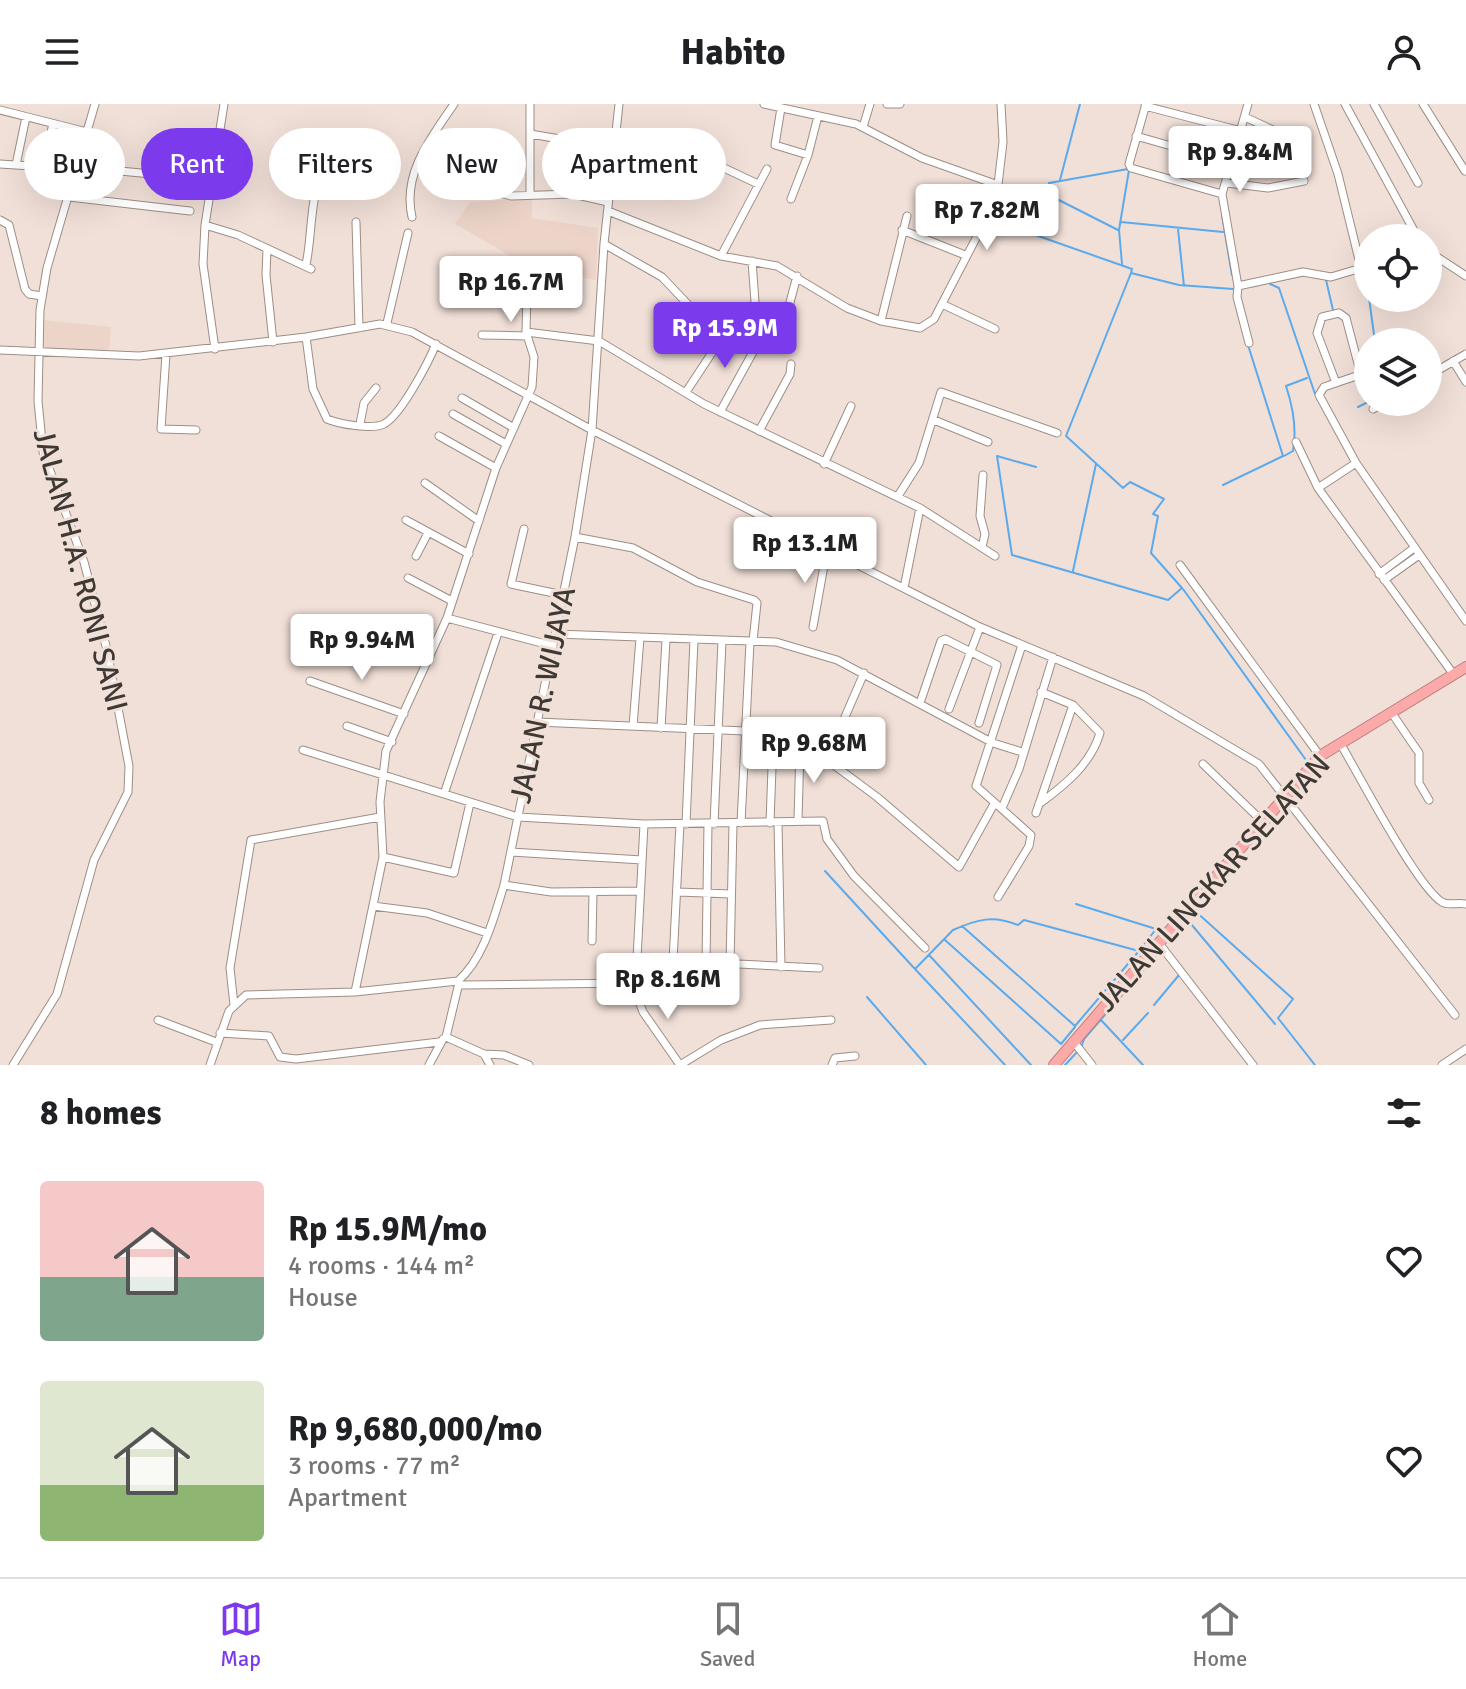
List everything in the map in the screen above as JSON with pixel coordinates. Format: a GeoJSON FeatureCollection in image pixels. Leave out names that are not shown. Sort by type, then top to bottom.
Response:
{"type":"FeatureCollection","features":[{"type":"Feature","properties":{"kind":"highway","name":"JALAN LINGKAR SELATAN"},"geometry":{"type":"LineString","coordinates":[[1054,1065],[1320,756],[1466,667]]}},
{"type":"Feature","properties":{"kind":"street","name":"JALAN H.A. RONI SANI"},"geometry":{"type":"LineString","coordinates":[[88,128],[95,104]]}},
{"type":"Feature","properties":{"kind":"street"},"geometry":{"type":"LineString","coordinates":[[215,349],[203,264],[205,225],[224,104]]}},
{"type":"Feature","properties":{"kind":"street"},"geometry":{"type":"LineString","coordinates":[[412,217],[409,205],[417,163],[437,125],[454,104]]}},
{"type":"Feature","properties":{"kind":"street"},"geometry":{"type":"LineString","coordinates":[[530,104],[530,194]]}},
{"type":"Feature","properties":{"kind":"street","name":"JALAN R. WIJAYA"},"geometry":{"type":"LineString","coordinates":[[616,128],[619,104]]}},
{"type":"Feature","properties":{"kind":"street"},"geometry":{"type":"LineString","coordinates":[[764,104],[799,108],[863,127],[922,158],[998,185]]}},
{"type":"Feature","properties":{"kind":"street"},"geometry":{"type":"LineString","coordinates":[[863,127],[870,104]]}},
{"type":"Feature","properties":{"kind":"street"},"geometry":{"type":"LineString","coordinates":[[887,104],[900,104]]}},
{"type":"Feature","properties":{"kind":"street"},"geometry":{"type":"LineString","coordinates":[[526,194],[573,194],[721,256],[777,266],[847,308],[881,321],[920,328],[929,326],[986,219],[998,185],[1003,142],[1001,104]]}},
{"type":"Feature","properties":{"kind":"street"},"geometry":{"type":"LineString","coordinates":[[1248,104],[1222,194],[1249,343]]}},
{"type":"Feature","properties":{"kind":"street"},"geometry":{"type":"LineString","coordinates":[[1314,104],[1354,231]]}},
{"type":"Feature","properties":{"kind":"street"},"geometry":{"type":"LineString","coordinates":[[1345,104],[1410,224]]}},
{"type":"Feature","properties":{"kind":"street"},"geometry":{"type":"LineString","coordinates":[[1374,104],[1418,183]]}},
{"type":"Feature","properties":{"kind":"street"},"geometry":{"type":"LineString","coordinates":[[1423,104],[1465,171]]}},
{"type":"Feature","properties":{"kind":"street"},"geometry":{"type":"LineString","coordinates":[[1222,194],[1131,168],[1129,164],[1145,105],[1241,131]]}},
{"type":"Feature","properties":{"kind":"street"},"geometry":{"type":"LineString","coordinates":[[781,108],[775,145],[808,155]]}},
{"type":"Feature","properties":{"kind":"street"},"geometry":{"type":"LineString","coordinates":[[0,110],[70,128]]}},
{"type":"Feature","properties":{"kind":"street"},"geometry":{"type":"LineString","coordinates":[[791,199],[808,155],[818,116]]}},
{"type":"Feature","properties":{"kind":"street"},"geometry":{"type":"LineString","coordinates":[[16,165],[26,117]]}},
{"type":"Feature","properties":{"kind":"street"},"geometry":{"type":"LineString","coordinates":[[1245,117],[1277,132],[1287,146]]}},
{"type":"Feature","properties":{"kind":"street"},"geometry":{"type":"LineString","coordinates":[[52,128],[53,124]]}},
{"type":"Feature","properties":{"kind":"street"},"geometry":{"type":"LineString","coordinates":[[530,134],[542,136]]}},
{"type":"Feature","properties":{"kind":"street"},"geometry":{"type":"LineString","coordinates":[[1136,136],[1231,163]]}},
{"type":"Feature","properties":{"kind":"street"},"geometry":{"type":"LineString","coordinates":[[0,164],[24,166]]}},
{"type":"Feature","properties":{"kind":"street"},"geometry":{"type":"LineString","coordinates":[[726,169],[758,184]]}},
{"type":"Feature","properties":{"kind":"street"},"geometry":{"type":"LineString","coordinates":[[721,256],[767,169]]}},
{"type":"Feature","properties":{"kind":"street"},"geometry":{"type":"LineString","coordinates":[[1227,183],[1268,188],[1304,181]]}},
{"type":"Feature","properties":{"kind":"street","name":"JALAN H.A. RONI SANI"},"geometry":{"type":"LineString","coordinates":[[13,1065],[57,994],[94,860],[119,815],[129,780],[107,650],[84,562],[43,452],[38,401],[42,296],[47,268],[68,200]]}},
{"type":"Feature","properties":{"kind":"street"},"geometry":{"type":"LineString","coordinates":[[95,200],[190,211]]}},
{"type":"Feature","properties":{"kind":"street"},"geometry":{"type":"LineString","coordinates":[[205,225],[238,235],[308,266],[312,200]]}},
{"type":"Feature","properties":{"kind":"street","name":"JALAN R. WIJAYA"},"geometry":{"type":"LineString","coordinates":[[429,1065],[442,1039],[459,983],[468,973],[487,933],[504,885],[511,852],[575,537],[592,430],[609,200]]}},
{"type":"Feature","properties":{"kind":"street"},"geometry":{"type":"LineString","coordinates":[[881,321],[907,216]]}},
{"type":"Feature","properties":{"kind":"street"},"geometry":{"type":"LineString","coordinates":[[0,220],[9,225],[15,239],[25,289],[29,294],[42,296]]}},
{"type":"Feature","properties":{"kind":"street"},"geometry":{"type":"LineString","coordinates":[[356,222],[359,328]]}},
{"type":"Feature","properties":{"kind":"street"},"geometry":{"type":"LineString","coordinates":[[902,230],[965,255]]}},
{"type":"Feature","properties":{"kind":"street"},"geometry":{"type":"LineString","coordinates":[[387,323],[408,233]]}},
{"type":"Feature","properties":{"kind":"street"},"geometry":{"type":"LineString","coordinates":[[604,244],[662,277],[697,314]]}},
{"type":"Feature","properties":{"kind":"street"},"geometry":{"type":"LineString","coordinates":[[267,249],[266,275],[273,342]]}},
{"type":"Feature","properties":{"kind":"street"},"geometry":{"type":"LineString","coordinates":[[1442,260],[1466,276]]}},
{"type":"Feature","properties":{"kind":"street"},"geometry":{"type":"LineString","coordinates":[[720,412],[758,343],[752,261]]}},
{"type":"Feature","properties":{"kind":"street"},"geometry":{"type":"LineString","coordinates":[[355,992],[383,857],[380,817],[383,774],[392,742],[447,618],[496,468],[530,394],[534,357],[527,334],[527,290],[478,270]]}},
{"type":"Feature","properties":{"kind":"street"},"geometry":{"type":"LineString","coordinates":[[1238,286],[1303,272],[1331,277],[1354,270]]}},
{"type":"Feature","properties":{"kind":"street"},"geometry":{"type":"LineString","coordinates":[[758,343],[781,336],[797,276]]}},
{"type":"Feature","properties":{"kind":"street"},"geometry":{"type":"LineString","coordinates":[[942,304],[995,329]]}},
{"type":"Feature","properties":{"kind":"street"},"geometry":{"type":"LineString","coordinates":[[1336,383],[1317,333],[1322,317],[1339,313],[1346,318],[1354,343]]}},
{"type":"Feature","properties":{"kind":"street"},"geometry":{"type":"LineString","coordinates":[[0,350],[139,356],[273,342],[387,323],[436,344],[592,430],[980,627],[1115,682],[1211,733],[1265,769],[1455,1015]]}},
{"type":"Feature","properties":{"kind":"street"},"geometry":{"type":"LineString","coordinates":[[482,335],[527,334],[599,341],[720,412],[824,464],[898,496],[995,556]]}},
{"type":"Feature","properties":{"kind":"street"},"geometry":{"type":"LineString","coordinates":[[306,337],[313,389],[325,416],[334,422],[360,424],[379,425],[391,418],[424,370],[436,344]]}},
{"type":"Feature","properties":{"kind":"street"},"geometry":{"type":"LineString","coordinates":[[686,392],[721,339]]}},
{"type":"Feature","properties":{"kind":"street"},"geometry":{"type":"LineString","coordinates":[[166,354],[161,429],[196,430]]}},
{"type":"Feature","properties":{"kind":"street"},"geometry":{"type":"LineString","coordinates":[[1442,368],[1466,354]]}},
{"type":"Feature","properties":{"kind":"street"},"geometry":{"type":"LineString","coordinates":[[1453,361],[1466,382]]}},
{"type":"Feature","properties":{"kind":"street"},"geometry":{"type":"LineString","coordinates":[[759,431],[790,374],[791,364]]}},
{"type":"Feature","properties":{"kind":"street"},"geometry":{"type":"LineString","coordinates":[[1354,377],[1320,389],[1319,395],[1356,463],[1466,621]]}},
{"type":"Feature","properties":{"kind":"street"},"geometry":{"type":"LineString","coordinates":[[360,424],[361,408],[376,388]]}},
{"type":"Feature","properties":{"kind":"street"},"geometry":{"type":"LineString","coordinates":[[898,496],[919,463],[940,395],[947,392],[1057,433]]}},
{"type":"Feature","properties":{"kind":"street"},"geometry":{"type":"LineString","coordinates":[[462,398],[514,428]]}},
{"type":"Feature","properties":{"kind":"street"},"geometry":{"type":"LineString","coordinates":[[824,464],[851,406]]}},
{"type":"Feature","properties":{"kind":"street"},"geometry":{"type":"LineString","coordinates":[[453,414],[506,444]]}},
{"type":"Feature","properties":{"kind":"street"},"geometry":{"type":"LineString","coordinates":[[934,420],[988,442]]}},
{"type":"Feature","properties":{"kind":"street"},"geometry":{"type":"LineString","coordinates":[[439,436],[496,468]]}},
{"type":"Feature","properties":{"kind":"street"},"geometry":{"type":"LineString","coordinates":[[1296,442],[1318,488],[1454,675]]}},
{"type":"Feature","properties":{"kind":"street"},"geometry":{"type":"LineString","coordinates":[[1318,488],[1356,463]]}},
{"type":"Feature","properties":{"kind":"street"},"geometry":{"type":"LineString","coordinates":[[982,547],[985,534],[980,516],[983,475]]}},
{"type":"Feature","properties":{"kind":"street"},"geometry":{"type":"LineString","coordinates":[[425,483],[479,521]]}},
{"type":"Feature","properties":{"kind":"street"},"geometry":{"type":"LineString","coordinates":[[904,588],[920,508]]}},
{"type":"Feature","properties":{"kind":"street"},"geometry":{"type":"LineString","coordinates":[[406,520],[469,554]]}},
{"type":"Feature","properties":{"kind":"street"},"geometry":{"type":"LineString","coordinates":[[524,529],[511,584],[563,595]]}},
{"type":"Feature","properties":{"kind":"street"},"geometry":{"type":"LineString","coordinates":[[416,556],[428,533]]}},
{"type":"Feature","properties":{"kind":"street"},"geometry":{"type":"LineString","coordinates":[[575,537],[633,548],[697,582],[756,601],[731,894],[730,965]]}},
{"type":"Feature","properties":{"kind":"street"},"geometry":{"type":"LineString","coordinates":[[813,627],[827,549]]}},
{"type":"Feature","properties":{"kind":"street"},"geometry":{"type":"LineString","coordinates":[[1381,577],[1416,552]]}},
{"type":"Feature","properties":{"kind":"street"},"geometry":{"type":"LineString","coordinates":[[1180,565],[1320,756]]}},
{"type":"Feature","properties":{"kind":"street"},"geometry":{"type":"LineString","coordinates":[[408,578],[452,601]]}},
{"type":"Feature","properties":{"kind":"street"},"geometry":{"type":"LineString","coordinates":[[447,618],[553,646]]}},
{"type":"Feature","properties":{"kind":"street"},"geometry":{"type":"LineString","coordinates":[[352,619],[430,656]]}},
{"type":"Feature","properties":{"kind":"street"},"geometry":{"type":"LineString","coordinates":[[949,709],[980,627]]}},
{"type":"Feature","properties":{"kind":"street"},"geometry":{"type":"LineString","coordinates":[[444,794],[498,633]]}},
{"type":"Feature","properties":{"kind":"street"},"geometry":{"type":"LineString","coordinates":[[556,634],[776,642],[825,655],[993,743],[1022,752]]}},
{"type":"Feature","properties":{"kind":"street"},"geometry":{"type":"LineString","coordinates":[[633,726],[640,638]]}},
{"type":"Feature","properties":{"kind":"street"},"geometry":{"type":"LineString","coordinates":[[661,728],[666,640]]}},
{"type":"Feature","properties":{"kind":"street"},"geometry":{"type":"LineString","coordinates":[[673,961],[694,640]]}},
{"type":"Feature","properties":{"kind":"street"},"geometry":{"type":"LineString","coordinates":[[921,700],[941,640],[969,650],[997,665],[979,723]]}},
{"type":"Feature","properties":{"kind":"street"},"geometry":{"type":"LineString","coordinates":[[706,964],[722,641]]}},
{"type":"Feature","properties":{"kind":"street"},"geometry":{"type":"LineString","coordinates":[[998,897],[1032,840],[976,786],[993,743],[1022,645]]}},
{"type":"Feature","properties":{"kind":"street"},"geometry":{"type":"LineString","coordinates":[[537,722],[745,731],[800,749],[826,759],[959,867],[998,806],[1022,752],[1053,657]]}},
{"type":"Feature","properties":{"kind":"street"},"geometry":{"type":"LineString","coordinates":[[845,717],[864,673]]}},
{"type":"Feature","properties":{"kind":"street"},"geometry":{"type":"LineString","coordinates":[[310,681],[404,714]]}},
{"type":"Feature","properties":{"kind":"street"},"geometry":{"type":"LineString","coordinates":[[1039,804],[1070,780],[1095,750],[1099,729],[1073,705],[1041,692]]}},
{"type":"Feature","properties":{"kind":"street"},"geometry":{"type":"LineString","coordinates":[[1036,813],[1073,705]]}},
{"type":"Feature","properties":{"kind":"street"},"geometry":{"type":"LineString","coordinates":[[1391,712],[1419,753],[1419,783],[1429,800]]}},
{"type":"Feature","properties":{"kind":"street"},"geometry":{"type":"LineString","coordinates":[[347,726],[392,742]]}},
{"type":"Feature","properties":{"kind":"street"},"geometry":{"type":"LineString","coordinates":[[773,740],[781,967]]}},
{"type":"Feature","properties":{"kind":"street"},"geometry":{"type":"LineString","coordinates":[[1340,743],[1408,858],[1435,895],[1446,904],[1466,904]]}},
{"type":"Feature","properties":{"kind":"street"},"geometry":{"type":"LineString","coordinates":[[798,820],[800,749]]}},
{"type":"Feature","properties":{"kind":"street"},"geometry":{"type":"LineString","coordinates":[[303,750],[518,817],[644,824],[824,822],[827,839],[854,876],[925,948]]}},
{"type":"Feature","properties":{"kind":"street"},"geometry":{"type":"LineString","coordinates":[[1203,764],[1262,821]]}},
{"type":"Feature","properties":{"kind":"street"},"geometry":{"type":"LineString","coordinates":[[383,857],[454,873],[470,803]]}},
{"type":"Feature","properties":{"kind":"street"},"geometry":{"type":"LineString","coordinates":[[234,1005],[230,968],[250,842],[254,838],[380,817]]}},
{"type":"Feature","properties":{"kind":"street"},"geometry":{"type":"LineString","coordinates":[[644,824],[637,959],[632,983],[643,1012],[680,1065],[721,1040],[760,1025],[831,1020]]}},
{"type":"Feature","properties":{"kind":"street"},"geometry":{"type":"LineString","coordinates":[[511,852],[642,860]]}},
{"type":"Feature","properties":{"kind":"street"},"geometry":{"type":"LineString","coordinates":[[504,885],[551,892],[640,891]]}},
{"type":"Feature","properties":{"kind":"street"},"geometry":{"type":"LineString","coordinates":[[678,892],[731,894]]}},
{"type":"Feature","properties":{"kind":"street"},"geometry":{"type":"LineString","coordinates":[[592,941],[593,893]]}},
{"type":"Feature","properties":{"kind":"street"},"geometry":{"type":"LineString","coordinates":[[373,906],[427,913],[487,933]]}},
{"type":"Feature","properties":{"kind":"street"},"geometry":{"type":"LineString","coordinates":[[1158,942],[1253,1065]]}},
{"type":"Feature","properties":{"kind":"street"},"geometry":{"type":"LineString","coordinates":[[637,959],[819,968]]}},
{"type":"Feature","properties":{"kind":"street"},"geometry":{"type":"LineString","coordinates":[[210,1065],[216,1042],[234,1005],[251,994],[355,992],[459,983],[632,983]]}},
{"type":"Feature","properties":{"kind":"street"},"geometry":{"type":"LineString","coordinates":[[158,1020],[216,1042]]}},
{"type":"Feature","properties":{"kind":"street"},"geometry":{"type":"LineString","coordinates":[[220,1033],[269,1036],[280,1057],[295,1062],[442,1039],[484,1054],[504,1055],[529,1065]]}},
{"type":"Feature","properties":{"kind":"street"},"geometry":{"type":"LineString","coordinates":[[1073,1041],[1092,1065]]}},
{"type":"Feature","properties":{"kind":"street"},"geometry":{"type":"LineString","coordinates":[[1442,1065],[1466,1049]]}},
{"type":"Feature","properties":{"kind":"street"},"geometry":{"type":"LineString","coordinates":[[484,1054],[490,1065]]}},
{"type":"Feature","properties":{"kind":"street"},"geometry":{"type":"LineString","coordinates":[[335,1065],[336,1055]]}},
{"type":"Feature","properties":{"kind":"street"},"geometry":{"type":"LineString","coordinates":[[832,1065],[835,1058],[855,1056]]}},
{"type":"Feature","properties":{"kind":"shaded area"},"geometry":{"type":"Polygon","coordinates":[[[532,198],[532,218],[598,228],[596,280],[531,268],[455,224],[470,202],[532,198]]]}},
{"type":"Feature","properties":{"kind":"shaded area"},"geometry":{"type":"Polygon","coordinates":[[[43,320],[111,327],[109,351],[48,349],[41,344],[43,320]]]}},
{"type":"Feature","properties":{"kind":"waterway"},"geometry":{"type":"LineString","coordinates":[[1060,180],[1080,104]]}},
{"type":"Feature","properties":{"kind":"waterway"},"geometry":{"type":"LineString","coordinates":[[1049,183],[1128,169]]}},
{"type":"Feature","properties":{"kind":"waterway"},"geometry":{"type":"LineString","coordinates":[[1122,264],[1119,230],[1129,170]]}},
{"type":"Feature","properties":{"kind":"waterway"},"geometry":{"type":"LineString","coordinates":[[1045,193],[1118,230]]}},
{"type":"Feature","properties":{"kind":"waterway"},"geometry":{"type":"LineString","coordinates":[[1222,215],[1232,275]]}},
{"type":"Feature","properties":{"kind":"waterway"},"geometry":{"type":"LineString","coordinates":[[990,219],[1132,269],[1131,273],[1179,285],[1233,289]]}},
{"type":"Feature","properties":{"kind":"waterway"},"geometry":{"type":"LineString","coordinates":[[1121,222],[1223,232]]}},
{"type":"Feature","properties":{"kind":"waterway"},"geometry":{"type":"LineString","coordinates":[[1178,229],[1184,286]]}},
{"type":"Feature","properties":{"kind":"waterway"},"geometry":{"type":"LineString","coordinates":[[1036,467],[997,456],[1012,555],[1168,600],[1182,588],[1151,553],[1158,516],[1153,514],[1164,499],[1130,482],[1123,488],[1066,436],[1131,273]]}},
{"type":"Feature","properties":{"kind":"waterway"},"geometry":{"type":"LineString","coordinates":[[1249,287],[1305,275]]}},
{"type":"Feature","properties":{"kind":"waterway"},"geometry":{"type":"LineString","coordinates":[[1326,280],[1333,310]]}},
{"type":"Feature","properties":{"kind":"waterway"},"geometry":{"type":"LineString","coordinates":[[1270,284],[1279,288],[1315,394]]}},
{"type":"Feature","properties":{"kind":"waterway"},"geometry":{"type":"LineString","coordinates":[[1371,312],[1373,328]]}},
{"type":"Feature","properties":{"kind":"waterway"},"geometry":{"type":"LineString","coordinates":[[1223,485],[1283,456],[1248,345]]}},
{"type":"Feature","properties":{"kind":"waterway"},"geometry":{"type":"LineString","coordinates":[[1442,364],[1457,355]]}},
{"type":"Feature","properties":{"kind":"waterway"},"geometry":{"type":"LineString","coordinates":[[1284,456],[1293,451],[1295,435],[1286,386],[1307,378]]}},
{"type":"Feature","properties":{"kind":"waterway"},"geometry":{"type":"LineString","coordinates":[[1073,571],[1096,464]]}},
{"type":"Feature","properties":{"kind":"waterway"},"geometry":{"type":"LineString","coordinates":[[1183,589],[1306,760]]}},
{"type":"Feature","properties":{"kind":"waterway"},"geometry":{"type":"LineString","coordinates":[[825,871],[914,968]]}},
{"type":"Feature","properties":{"kind":"waterway"},"geometry":{"type":"LineString","coordinates":[[1076,904],[1156,929],[1140,950]]}},
{"type":"Feature","properties":{"kind":"waterway"},"geometry":{"type":"LineString","coordinates":[[1194,910],[1293,999],[1278,1018],[1315,1065]]}},
{"type":"Feature","properties":{"kind":"waterway"},"geometry":{"type":"LineString","coordinates":[[1186,918],[1275,1024]]}},
{"type":"Feature","properties":{"kind":"waterway"},"geometry":{"type":"LineString","coordinates":[[962,926],[1075,1026],[1139,951],[1024,920],[1018,925],[986,920],[970,923],[962,926],[953,930],[915,969],[1005,1065]]}},
{"type":"Feature","properties":{"kind":"waterway"},"geometry":{"type":"LineString","coordinates":[[945,940],[1061,1044],[1075,1027]]}},
{"type":"Feature","properties":{"kind":"waterway"},"geometry":{"type":"LineString","coordinates":[[1130,986],[1160,950]]}},
{"type":"Feature","properties":{"kind":"waterway"},"geometry":{"type":"LineString","coordinates":[[929,955],[1031,1065]]}},
{"type":"Feature","properties":{"kind":"waterway"},"geometry":{"type":"LineString","coordinates":[[1154,1005],[1179,975]]}},
{"type":"Feature","properties":{"kind":"waterway"},"geometry":{"type":"LineString","coordinates":[[1081,1048],[1084,1039],[1123,994]]}},
{"type":"Feature","properties":{"kind":"waterway"},"geometry":{"type":"LineString","coordinates":[[867,997],[926,1065]]}},
{"type":"Feature","properties":{"kind":"waterway"},"geometry":{"type":"LineString","coordinates":[[1123,1040],[1148,1013]]}},
{"type":"Feature","properties":{"kind":"waterway"},"geometry":{"type":"LineString","coordinates":[[1101,1020],[1143,1065]]}},
{"type":"Feature","properties":{"kind":"waterway"},"geometry":{"type":"LineString","coordinates":[[1065,1065],[1078,1051]]}}]}
